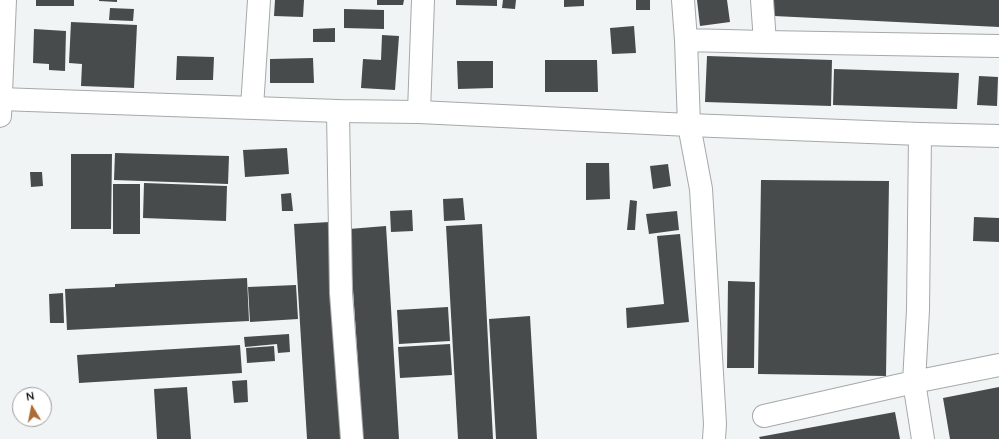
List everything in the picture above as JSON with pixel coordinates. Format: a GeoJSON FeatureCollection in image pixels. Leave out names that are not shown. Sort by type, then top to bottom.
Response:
{"type":"FeatureCollection","features":[{"type":"Feature","properties":{"kind":"street"},"geometry":{"type":"LineString","coordinates":[[5,0],[0,105],[252,107],[338,111],[419,112],[689,125],[999,136]]}},
{"type":"Feature","properties":{"kind":"street"},"geometry":{"type":"LineString","coordinates":[[252,107],[259,0]]}},
{"type":"Feature","properties":{"kind":"street"},"geometry":{"type":"LineString","coordinates":[[419,112],[423,0]]}},
{"type":"Feature","properties":{"kind":"street"},"geometry":{"type":"LineString","coordinates":[[682,0],[686,40],[689,125],[701,189],[715,424],[714,439]]}},
{"type":"Feature","properties":{"kind":"street"},"geometry":{"type":"LineString","coordinates":[[762,0],[765,42]]}},
{"type":"Feature","properties":{"kind":"street"},"geometry":{"type":"LineString","coordinates":[[686,40],[999,46]]}},
{"type":"Feature","properties":{"kind":"street"},"geometry":{"type":"LineString","coordinates":[[338,111],[341,293],[352,439]]}},
{"type":"Feature","properties":{"kind":"street"},"geometry":{"type":"LineString","coordinates":[[920,134],[918,310],[914,382],[923,439]]}},
{"type":"Feature","properties":{"kind":"street"},"geometry":{"type":"LineString","coordinates":[[764,416],[914,382],[999,365]]}},
{"type":"Feature","properties":{"kind":"building"},"geometry":{"type":"Polygon","coordinates":[[[36,0],[74,0],[74,6],[36,6],[36,0]]]}},
{"type":"Feature","properties":{"kind":"building"},"geometry":{"type":"Polygon","coordinates":[[[117,0],[117,2],[99,1],[117,0]]]}},
{"type":"Feature","properties":{"kind":"building"},"geometry":{"type":"Polygon","coordinates":[[[275,0],[304,0],[303,17],[274,16],[275,0]]]}},
{"type":"Feature","properties":{"kind":"building"},"geometry":{"type":"Polygon","coordinates":[[[377,0],[404,0],[403,5],[377,5],[377,0]]]}},
{"type":"Feature","properties":{"kind":"building"},"geometry":{"type":"Polygon","coordinates":[[[456,0],[497,0],[497,6],[456,5],[456,0]]]}},
{"type":"Feature","properties":{"kind":"building"},"geometry":{"type":"Polygon","coordinates":[[[503,0],[516,0],[515,9],[502,8],[503,0]]]}},
{"type":"Feature","properties":{"kind":"building"},"geometry":{"type":"Polygon","coordinates":[[[564,0],[584,0],[584,6],[564,7],[564,0]]]}},
{"type":"Feature","properties":{"kind":"building"},"geometry":{"type":"Polygon","coordinates":[[[636,0],[650,0],[650,10],[636,10],[636,0]]]}},
{"type":"Feature","properties":{"kind":"building"},"geometry":{"type":"Polygon","coordinates":[[[697,0],[727,0],[730,22],[700,26],[697,0]]]}},
{"type":"Feature","properties":{"kind":"building"},"geometry":{"type":"Polygon","coordinates":[[[774,0],[999,0],[999,27],[774,16],[774,0]]]}},
{"type":"Feature","properties":{"kind":"building"},"geometry":{"type":"Polygon","coordinates":[[[110,8],[134,9],[133,21],[109,20],[110,8]]]}},
{"type":"Feature","properties":{"kind":"building"},"geometry":{"type":"Polygon","coordinates":[[[344,9],[384,10],[384,29],[344,28],[344,9]]]}},
{"type":"Feature","properties":{"kind":"building"},"geometry":{"type":"Polygon","coordinates":[[[71,22],[137,25],[134,88],[81,86],[82,64],[69,63],[71,22]]]}},
{"type":"Feature","properties":{"kind":"building"},"geometry":{"type":"Polygon","coordinates":[[[634,26],[636,53],[612,54],[610,28],[634,26]]]}},
{"type":"Feature","properties":{"kind":"building"},"geometry":{"type":"Polygon","coordinates":[[[335,28],[335,42],[313,42],[313,29],[335,28]]]}},
{"type":"Feature","properties":{"kind":"building"},"geometry":{"type":"Polygon","coordinates":[[[34,29],[66,31],[65,71],[49,70],[49,64],[33,63],[34,29]]]}},
{"type":"Feature","properties":{"kind":"building"},"geometry":{"type":"Polygon","coordinates":[[[382,35],[399,36],[395,90],[361,88],[363,59],[381,60],[382,35]]]}},
{"type":"Feature","properties":{"kind":"building"},"geometry":{"type":"Polygon","coordinates":[[[177,56],[214,57],[213,80],[176,80],[177,56]]]}},
{"type":"Feature","properties":{"kind":"building"},"geometry":{"type":"Polygon","coordinates":[[[707,56],[832,60],[831,106],[705,102],[707,56]]]}},
{"type":"Feature","properties":{"kind":"building"},"geometry":{"type":"Polygon","coordinates":[[[313,58],[314,83],[270,83],[270,59],[313,58]]]}},
{"type":"Feature","properties":{"kind":"building"},"geometry":{"type":"Polygon","coordinates":[[[545,60],[597,60],[598,92],[545,92],[545,60]]]}},
{"type":"Feature","properties":{"kind":"building"},"geometry":{"type":"Polygon","coordinates":[[[457,61],[493,61],[493,88],[458,89],[457,61]]]}},
{"type":"Feature","properties":{"kind":"building"},"geometry":{"type":"Polygon","coordinates":[[[834,69],[959,73],[957,109],[833,105],[834,69]]]}},
{"type":"Feature","properties":{"kind":"building"},"geometry":{"type":"Polygon","coordinates":[[[979,76],[998,77],[997,106],[977,105],[979,76]]]}},
{"type":"Feature","properties":{"kind":"building"},"geometry":{"type":"Polygon","coordinates":[[[287,148],[289,174],[245,177],[243,150],[287,148]]]}},
{"type":"Feature","properties":{"kind":"building"},"geometry":{"type":"Polygon","coordinates":[[[115,153],[229,156],[228,184],[114,180],[115,153]]]}},
{"type":"Feature","properties":{"kind":"building"},"geometry":{"type":"Polygon","coordinates":[[[71,154],[112,154],[111,229],[71,229],[71,154]]]}},
{"type":"Feature","properties":{"kind":"building"},"geometry":{"type":"Polygon","coordinates":[[[586,163],[609,163],[610,199],[586,200],[586,163]]]}},
{"type":"Feature","properties":{"kind":"building"},"geometry":{"type":"Polygon","coordinates":[[[668,164],[671,186],[653,189],[650,166],[668,164]]]}},
{"type":"Feature","properties":{"kind":"building"},"geometry":{"type":"Polygon","coordinates":[[[30,172],[42,172],[43,186],[31,187],[30,172]]]}},
{"type":"Feature","properties":{"kind":"building"},"geometry":{"type":"Polygon","coordinates":[[[761,180],[889,181],[886,376],[758,374],[761,180]]]}},
{"type":"Feature","properties":{"kind":"building"},"geometry":{"type":"Polygon","coordinates":[[[144,183],[227,186],[226,221],[143,218],[144,183]]]}},
{"type":"Feature","properties":{"kind":"building"},"geometry":{"type":"Polygon","coordinates":[[[113,184],[140,184],[140,234],[113,234],[113,184]]]}},
{"type":"Feature","properties":{"kind":"building"},"geometry":{"type":"Polygon","coordinates":[[[291,193],[293,211],[282,211],[281,194],[291,193]]]}},
{"type":"Feature","properties":{"kind":"building"},"geometry":{"type":"Polygon","coordinates":[[[463,198],[465,220],[444,221],[443,199],[463,198]]]}},
{"type":"Feature","properties":{"kind":"building"},"geometry":{"type":"Polygon","coordinates":[[[630,200],[637,201],[635,230],[627,230],[630,200]]]}},
{"type":"Feature","properties":{"kind":"building"},"geometry":{"type":"Polygon","coordinates":[[[412,210],[413,231],[391,232],[390,211],[412,210]]]}},
{"type":"Feature","properties":{"kind":"building"},"geometry":{"type":"Polygon","coordinates":[[[677,211],[679,230],[649,234],[646,214],[677,211]]]}},
{"type":"Feature","properties":{"kind":"building"},"geometry":{"type":"Polygon","coordinates":[[[974,217],[999,218],[999,242],[973,241],[974,217]]]}},
{"type":"Feature","properties":{"kind":"building"},"geometry":{"type":"Polygon","coordinates":[[[330,222],[343,439],[307,439],[294,224],[330,222]]]}},
{"type":"Feature","properties":{"kind":"building"},"geometry":{"type":"Polygon","coordinates":[[[482,224],[493,439],[458,439],[446,226],[482,224]]]}},
{"type":"Feature","properties":{"kind":"building"},"geometry":{"type":"Polygon","coordinates":[[[386,226],[399,439],[363,439],[349,229],[386,226]]]}},
{"type":"Feature","properties":{"kind":"building"},"geometry":{"type":"Polygon","coordinates":[[[680,234],[689,322],[627,328],[626,308],[664,304],[657,236],[680,234]]]}},
{"type":"Feature","properties":{"kind":"building"},"geometry":{"type":"Polygon","coordinates":[[[247,278],[249,321],[67,330],[65,289],[115,287],[115,284],[247,278]]]}},
{"type":"Feature","properties":{"kind":"building"},"geometry":{"type":"Polygon","coordinates":[[[728,281],[755,282],[754,368],[727,368],[728,281]]]}},
{"type":"Feature","properties":{"kind":"building"},"geometry":{"type":"Polygon","coordinates":[[[296,285],[298,319],[250,322],[248,287],[296,285]]]}},
{"type":"Feature","properties":{"kind":"building"},"geometry":{"type":"Polygon","coordinates":[[[63,293],[64,323],[50,323],[49,294],[63,293]]]}},
{"type":"Feature","properties":{"kind":"building"},"geometry":{"type":"Polygon","coordinates":[[[448,307],[450,341],[399,344],[397,310],[448,307]]]}},
{"type":"Feature","properties":{"kind":"building"},"geometry":{"type":"Polygon","coordinates":[[[530,316],[537,439],[496,439],[489,319],[530,316]]]}},
{"type":"Feature","properties":{"kind":"building"},"geometry":{"type":"Polygon","coordinates":[[[289,334],[290,352],[278,353],[277,344],[245,347],[244,337],[289,334]]]}},
{"type":"Feature","properties":{"kind":"building"},"geometry":{"type":"Polygon","coordinates":[[[450,344],[452,375],[400,378],[398,347],[450,344]]]}},
{"type":"Feature","properties":{"kind":"building"},"geometry":{"type":"Polygon","coordinates":[[[240,345],[242,373],[79,383],[77,355],[240,345]]]}},
{"type":"Feature","properties":{"kind":"building"},"geometry":{"type":"Polygon","coordinates":[[[274,346],[275,361],[247,363],[246,348],[274,346]]]}},
{"type":"Feature","properties":{"kind":"building"},"geometry":{"type":"Polygon","coordinates":[[[247,380],[248,402],[234,403],[232,381],[247,380]]]}},
{"type":"Feature","properties":{"kind":"building"},"geometry":{"type":"Polygon","coordinates":[[[187,387],[191,439],[157,439],[154,389],[187,387]]]}},
{"type":"Feature","properties":{"kind":"building"},"geometry":{"type":"Polygon","coordinates":[[[999,387],[999,439],[950,439],[943,398],[999,387]]]}},
{"type":"Feature","properties":{"kind":"building"},"geometry":{"type":"Polygon","coordinates":[[[895,412],[900,439],[760,439],[759,437],[895,412]]]}}]}
